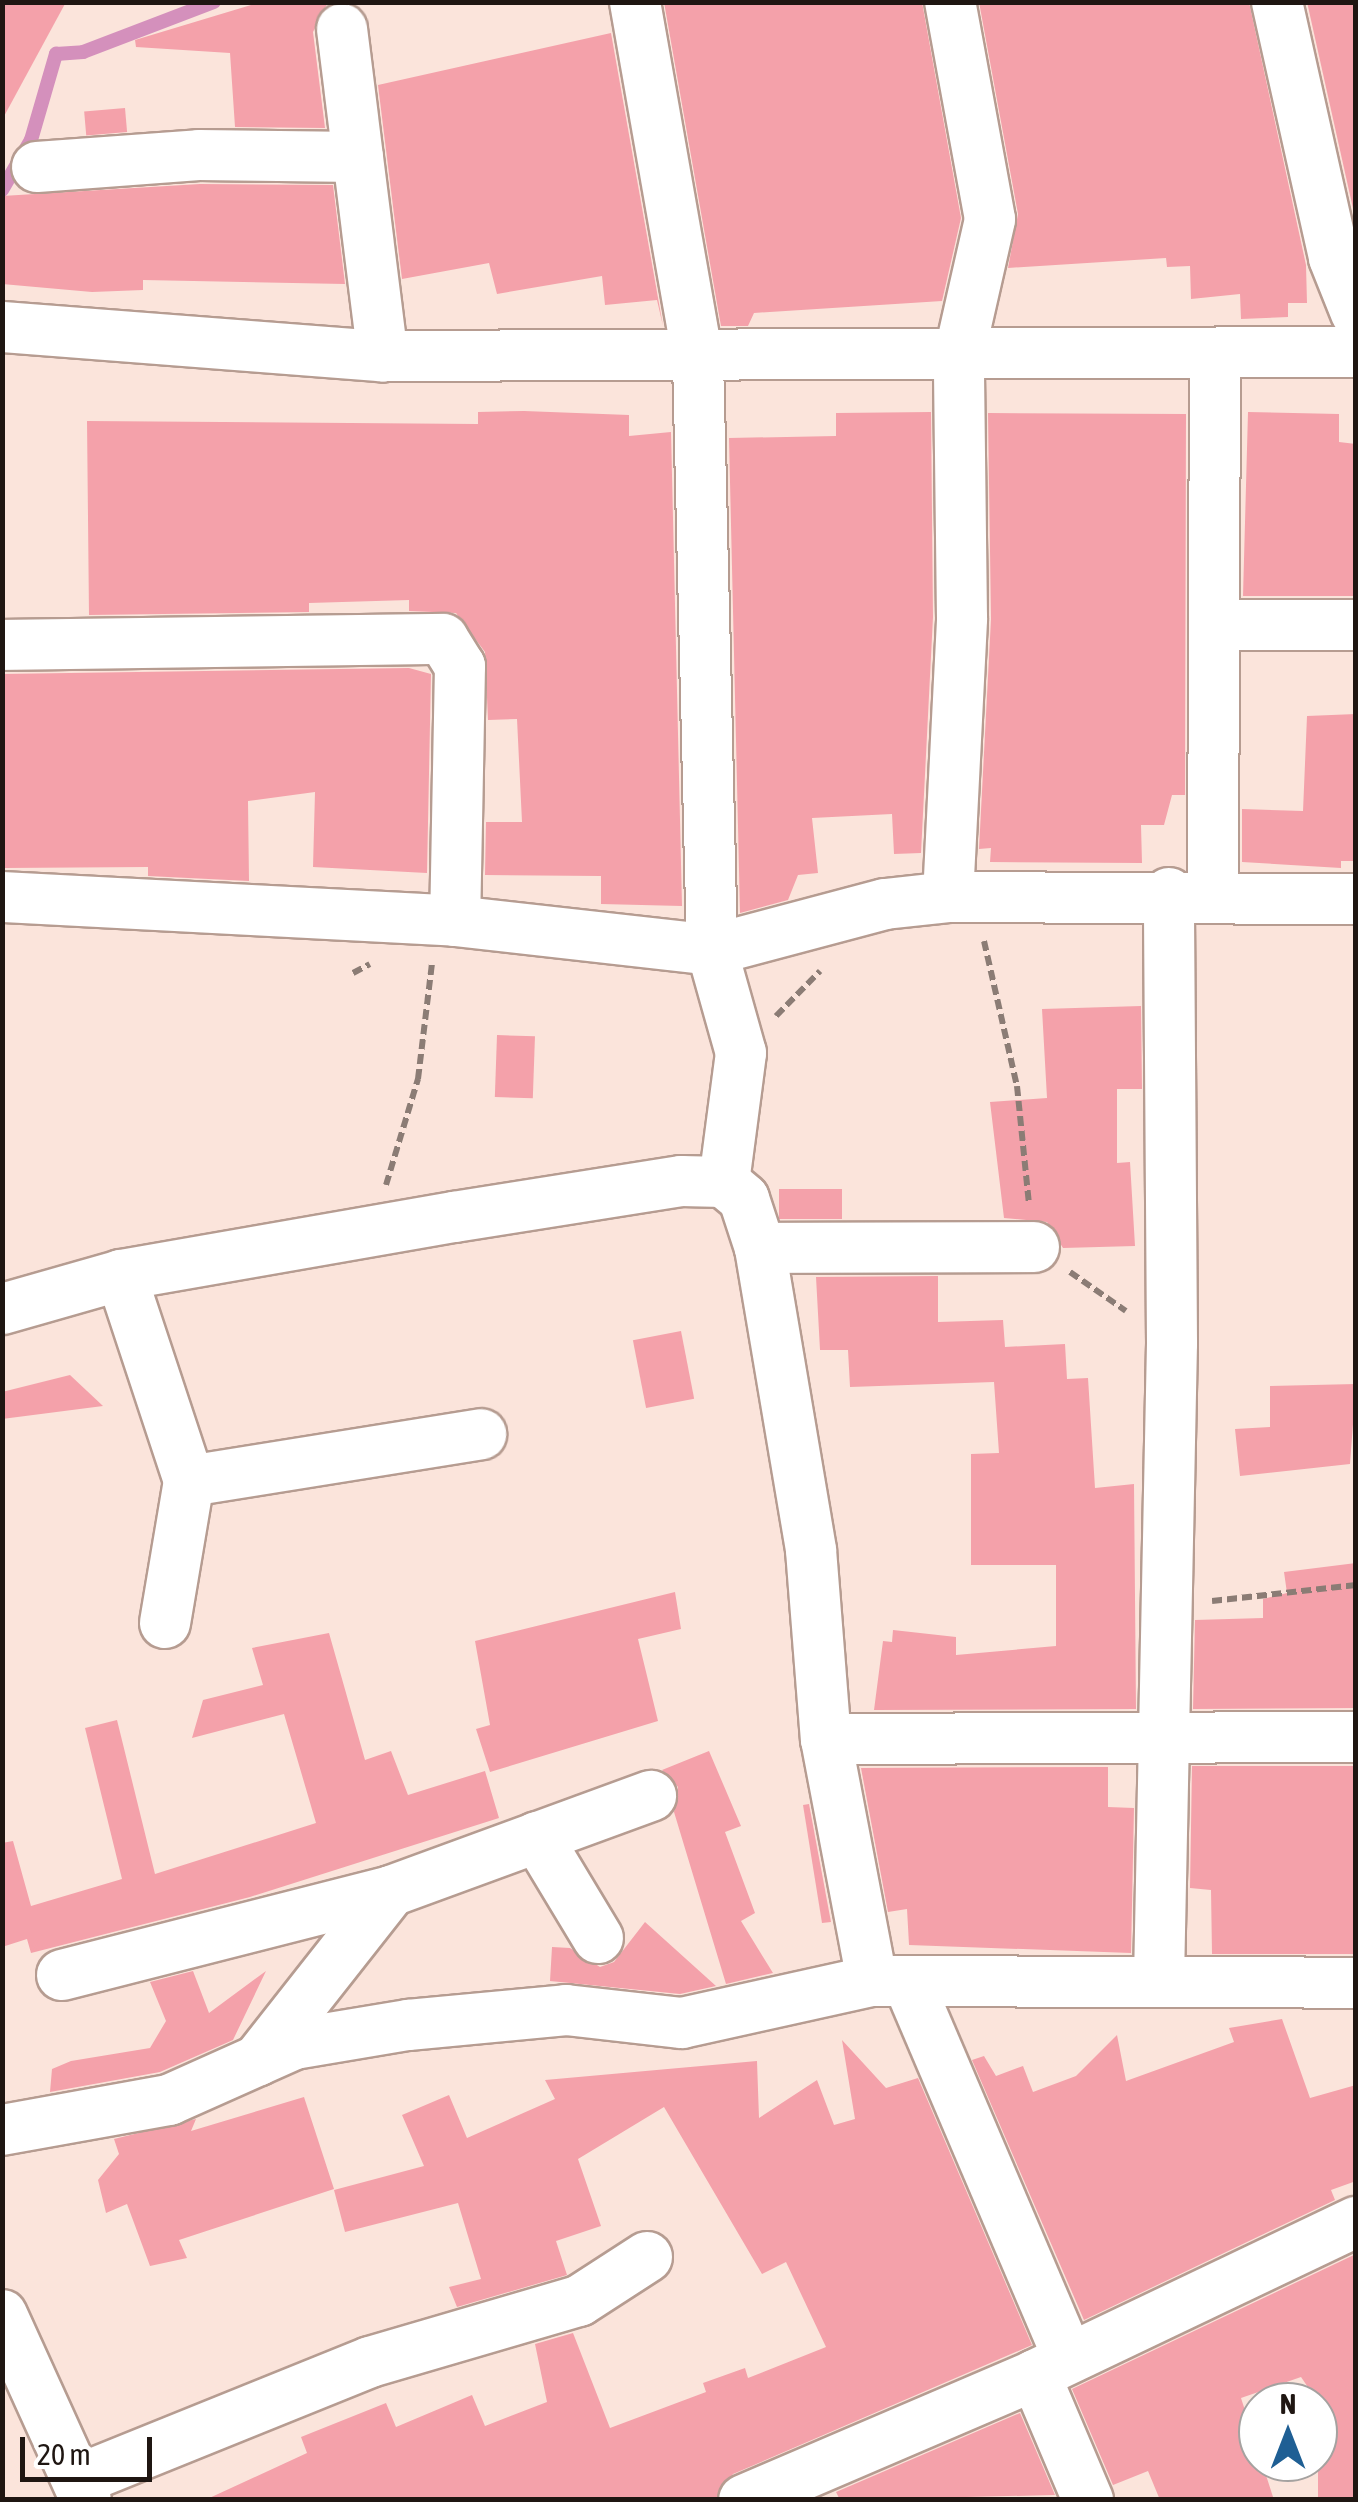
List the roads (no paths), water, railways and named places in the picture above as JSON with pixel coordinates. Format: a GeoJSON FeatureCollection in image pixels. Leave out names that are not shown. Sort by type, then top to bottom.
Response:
{"type":"FeatureCollection","features":[{"type":"Feature","properties":{"kind":"street"},"geometry":{"type":"LineString","coordinates":[[636,2],[698,360],[712,950],[740,1053],[724,1182]]}},
{"type":"Feature","properties":{"kind":"street"},"geometry":{"type":"LineString","coordinates":[[950,2],[990,219],[985,268],[958,356],[960,897]]}},
{"type":"Feature","properties":{"kind":"street"},"geometry":{"type":"LineString","coordinates":[[1276,2],[1334,258],[1356,312]]}},
{"type":"Feature","properties":{"kind":"street"},"geometry":{"type":"LineString","coordinates":[[342,29],[383,356]]}},
{"type":"Feature","properties":{"kind":"street"},"geometry":{"type":"LineString","coordinates":[[37,168],[199,155],[358,157]]}},
{"type":"Feature","properties":{"kind":"street"},"geometry":{"type":"LineString","coordinates":[[2,326],[383,356],[698,360],[1356,352]]}},
{"type":"Feature","properties":{"kind":"street"},"geometry":{"type":"LineString","coordinates":[[1159,1980],[1172,1343],[1191,894],[1214,626],[1216,355]]}},
{"type":"Feature","properties":{"kind":"street"},"geometry":{"type":"LineString","coordinates":[[1214,626],[1356,625]]}},
{"type":"Feature","properties":{"kind":"street"},"geometry":{"type":"LineString","coordinates":[[2,645],[443,639],[460,666],[455,921]]}},
{"type":"Feature","properties":{"kind":"street"},"geometry":{"type":"LineString","coordinates":[[2,897],[455,921],[712,950],[886,904],[960,897],[1191,894],[1356,899]]}},
{"type":"Feature","properties":{"kind":"street"},"geometry":{"type":"LineString","coordinates":[[2,1308],[121,1276],[681,1181],[724,1182],[744,1199],[760,1248],[811,1550],[826,1738],[890,1982],[1052,2366],[1088,2500]]}},
{"type":"Feature","properties":{"kind":"street"},"geometry":{"type":"LineString","coordinates":[[760,1248],[1034,1247]]}},
{"type":"Feature","properties":{"kind":"street"},"geometry":{"type":"LineString","coordinates":[[121,1276],[189,1481],[165,1623]]}},
{"type":"Feature","properties":{"kind":"street"},"geometry":{"type":"LineString","coordinates":[[189,1481],[481,1434]]}},
{"type":"Feature","properties":{"kind":"street"},"geometry":{"type":"LineString","coordinates":[[826,1738],[1161,1742],[1356,1737]]}},
{"type":"Feature","properties":{"kind":"street"},"geometry":{"type":"LineString","coordinates":[[62,1975],[391,1890],[650,1796]]}},
{"type":"Feature","properties":{"kind":"street"},"geometry":{"type":"LineString","coordinates":[[537,1838],[598,1938]]}},
{"type":"Feature","properties":{"kind":"street"},"geometry":{"type":"LineString","coordinates":[[257,2061],[391,1890]]}},
{"type":"Feature","properties":{"kind":"street"},"geometry":{"type":"LineString","coordinates":[[2,2130],[169,2100],[294,2044],[526,2014],[682,2023],[890,1982],[1356,1983]]}},
{"type":"Feature","properties":{"kind":"street"},"geometry":{"type":"LineString","coordinates":[[744,2500],[1052,2366],[1356,2222]]}},
{"type":"Feature","properties":{"kind":"street"},"geometry":{"type":"LineString","coordinates":[[2,2315],[53,2434],[82,2490],[370,2362],[579,2301],[647,2257]]}},
{"type":"Feature","properties":{"kind":"street"},"geometry":{"type":"LineString","coordinates":[[2,2427],[53,2434]]}},
{"type":"Feature","properties":{"kind":"waterway"},"geometry":{"type":"LineString","coordinates":[[2,190],[31,140],[56,54],[83,52],[214,2]]}}]}
